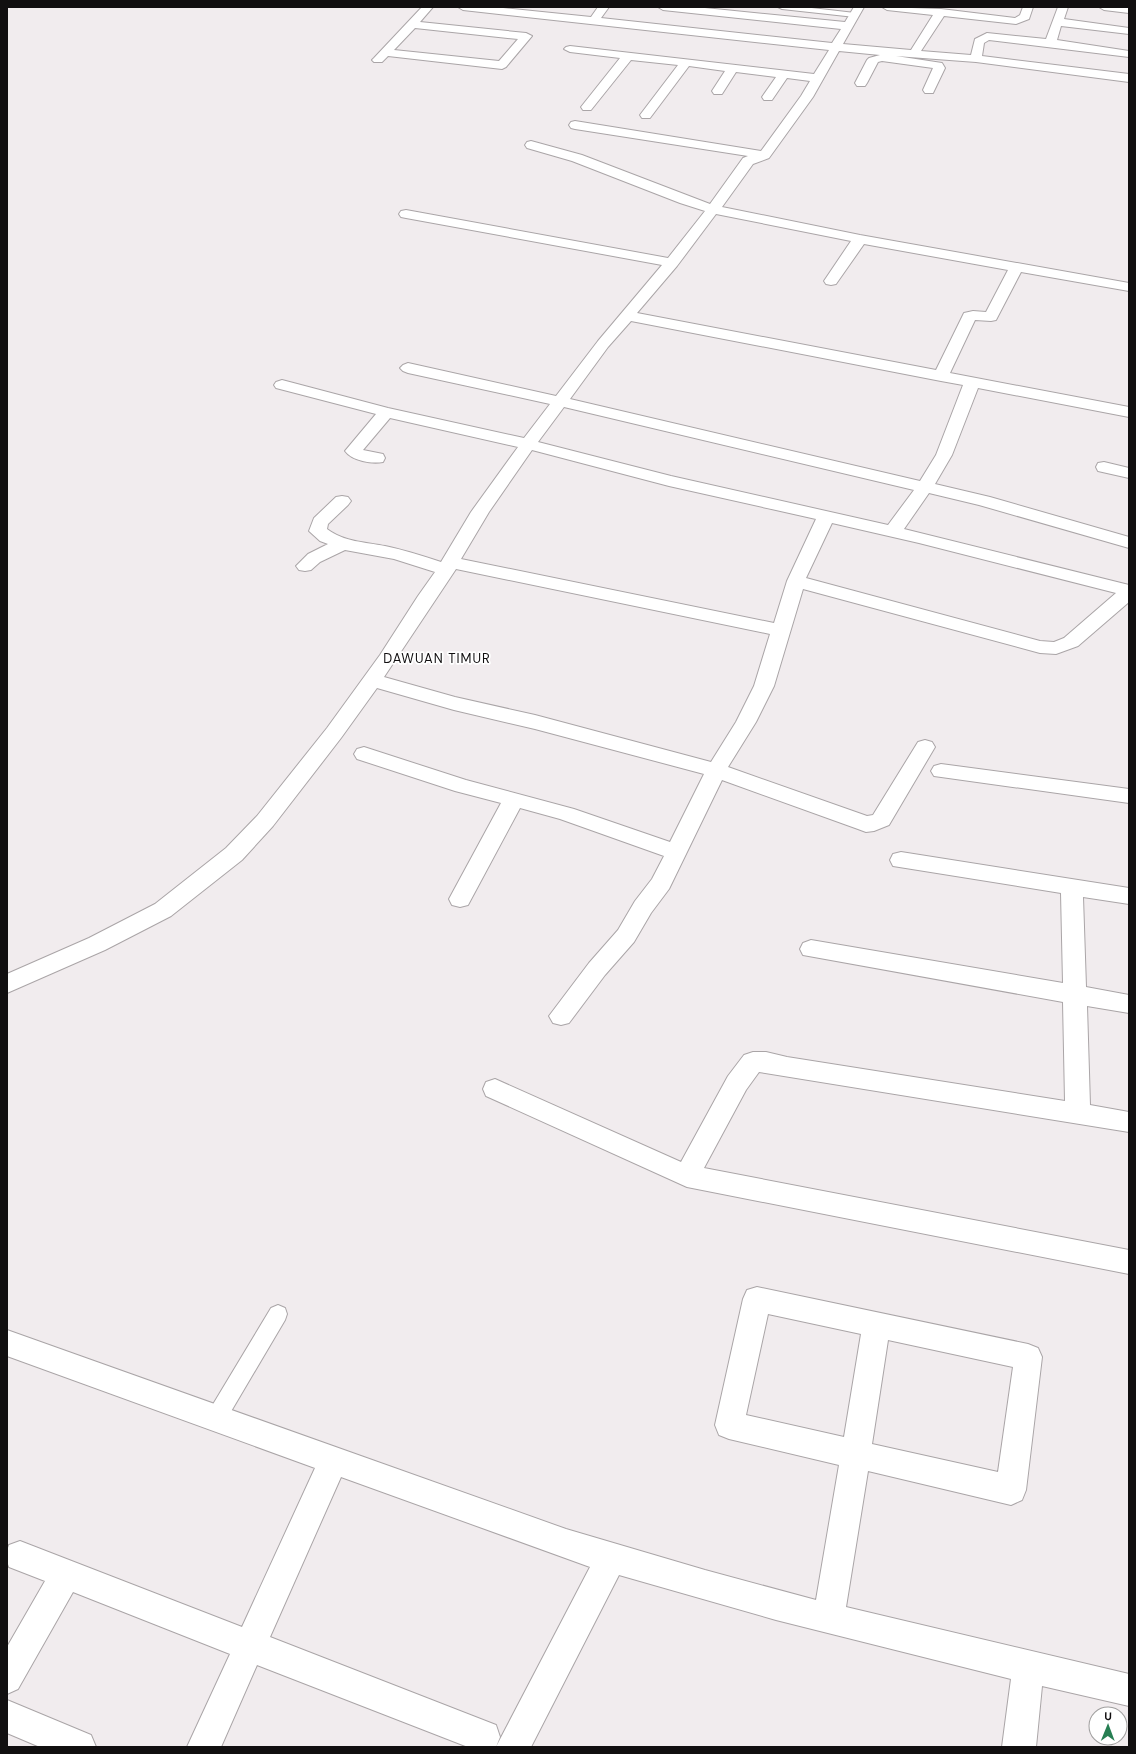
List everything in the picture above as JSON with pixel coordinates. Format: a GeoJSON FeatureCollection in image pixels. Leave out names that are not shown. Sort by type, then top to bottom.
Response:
{"type":"FeatureCollection","features":[{"type":"Feature","properties":{"kind":"street"},"geometry":{"type":"LineString","coordinates":[[375,63],[428,7]]}},
{"type":"Feature","properties":{"kind":"street"},"geometry":{"type":"LineString","coordinates":[[463,7],[763,38],[848,26]]}},
{"type":"Feature","properties":{"kind":"street"},"geometry":{"type":"LineString","coordinates":[[586,32],[604,7]]}},
{"type":"Feature","properties":{"kind":"street"},"geometry":{"type":"LineString","coordinates":[[887,7],[1016,21],[1025,17],[1028,7]]}},
{"type":"Feature","properties":{"kind":"street"},"geometry":{"type":"LineString","coordinates":[[1050,43],[1064,7]]}},
{"type":"Feature","properties":{"kind":"street"},"geometry":{"type":"LineString","coordinates":[[1104,7],[1129,10]]}},
{"type":"Feature","properties":{"kind":"street"},"geometry":{"type":"LineString","coordinates":[[635,25],[655,10],[848,26],[876,47],[921,56],[938,65],[939,68],[929,90]]}},
{"type":"Feature","properties":{"kind":"street"},"geometry":{"type":"LineString","coordinates":[[921,56],[941,12]]}},
{"type":"Feature","properties":{"kind":"street"},"geometry":{"type":"LineString","coordinates":[[385,52],[502,65],[542,15]]}},
{"type":"Feature","properties":{"kind":"street"},"geometry":{"type":"LineString","coordinates":[[1057,22],[1129,31]]}},
{"type":"Feature","properties":{"kind":"street"},"geometry":{"type":"LineString","coordinates":[[641,39],[650,26]]}},
{"type":"Feature","properties":{"kind":"street"},"geometry":{"type":"LineString","coordinates":[[7,984],[97,944],[155,915],[185,895],[234,854],[265,821],[300,777],[388,659],[427,596],[448,566],[480,512],[528,444],[603,344],[629,316],[672,263],[748,161],[764,155],[807,97],[848,26]]}},
{"type":"Feature","properties":{"kind":"street"},"geometry":{"type":"LineString","coordinates":[[409,28],[523,40]]}},
{"type":"Feature","properties":{"kind":"street"},"geometry":{"type":"LineString","coordinates":[[698,45],[705,32]]}},
{"type":"Feature","properties":{"kind":"street"},"geometry":{"type":"LineString","coordinates":[[976,59],[979,41],[983,37],[987,36],[1129,54]]}},
{"type":"Feature","properties":{"kind":"street"},"geometry":{"type":"LineString","coordinates":[[755,52],[763,38]]}},
{"type":"Feature","properties":{"kind":"street"},"geometry":{"type":"LineString","coordinates":[[617,70],[570,49],[818,78]]}},
{"type":"Feature","properties":{"kind":"street"},"geometry":{"type":"LineString","coordinates":[[587,107],[628,56]]}},
{"type":"Feature","properties":{"kind":"street"},"geometry":{"type":"LineString","coordinates":[[861,83],[873,60],[876,58],[921,56],[976,59],[1129,78]]}},
{"type":"Feature","properties":{"kind":"street"},"geometry":{"type":"LineString","coordinates":[[646,115],[686,63]]}},
{"type":"Feature","properties":{"kind":"street"},"geometry":{"type":"LineString","coordinates":[[718,91],[732,68]]}},
{"type":"Feature","properties":{"kind":"street"},"geometry":{"type":"LineString","coordinates":[[768,97],[784,74]]}},
{"type":"Feature","properties":{"kind":"street"},"geometry":{"type":"LineString","coordinates":[[575,125],[764,155]]}},
{"type":"Feature","properties":{"kind":"street"},"geometry":{"type":"LineString","coordinates":[[531,144],[577,158],[685,200],[713,209],[860,239],[1129,287]]}},
{"type":"Feature","properties":{"kind":"street"},"geometry":{"type":"LineString","coordinates":[[406,214],[672,263]]}},
{"type":"Feature","properties":{"kind":"street"},"geometry":{"type":"LineString","coordinates":[[830,281],[860,239]]}},
{"type":"Feature","properties":{"kind":"street"},"geometry":{"type":"LineString","coordinates":[[941,376],[969,316],[973,314],[991,317],[1016,268]]}},
{"type":"Feature","properties":{"kind":"street"},"geometry":{"type":"LineString","coordinates":[[629,316],[1129,412]]}},
{"type":"Feature","properties":{"kind":"street"},"geometry":{"type":"LineString","coordinates":[[408,368],[984,501],[1129,543]]}},
{"type":"Feature","properties":{"kind":"street"},"geometry":{"type":"LineString","coordinates":[[893,532],[925,487],[944,455],[972,382]]}},
{"type":"Feature","properties":{"kind":"street"},"geometry":{"type":"LineString","coordinates":[[282,385],[386,412],[528,444],[677,483],[893,532],[1129,592]]}},
{"type":"Feature","properties":{"kind":"street"},"geometry":{"type":"LineString","coordinates":[[377,458],[360,455],[353,451],[386,412]]}},
{"type":"Feature","properties":{"kind":"street"},"geometry":{"type":"LineString","coordinates":[[1104,467],[1129,473]]}},
{"type":"Feature","properties":{"kind":"street"},"geometry":{"type":"LineString","coordinates":[[342,501],[320,522],[318,531],[325,537],[345,543],[448,566],[782,631]]}},
{"type":"Feature","properties":{"kind":"street"},"geometry":{"type":"LineString","coordinates":[[561,1016],[597,969],[626,936],[643,907],[661,883],[716,770],[746,722],[764,686],[796,581],[826,516]]}},
{"type":"Feature","properties":{"kind":"street"},"geometry":{"type":"LineString","coordinates":[[305,566],[314,558],[345,543]]}},
{"type":"Feature","properties":{"kind":"street"},"geometry":{"type":"LineString","coordinates":[[796,581],[1040,647],[1056,648],[1071,642],[1129,592]]}},
{"type":"Feature","properties":{"kind":"street"},"geometry":{"type":"LineString","coordinates":[[372,680],[454,703],[535,722],[716,770],[859,823],[870,824],[881,820],[925,747]]}},
{"type":"Feature","properties":{"kind":"street"},"geometry":{"type":"LineString","coordinates":[[364,754],[462,786],[567,814],[677,852]]}},
{"type":"Feature","properties":{"kind":"street"},"geometry":{"type":"LineString","coordinates":[[942,771],[1129,796]]}},
{"type":"Feature","properties":{"kind":"street"},"geometry":{"type":"LineString","coordinates":[[460,899],[514,799]]}},
{"type":"Feature","properties":{"kind":"street"},"geometry":{"type":"LineString","coordinates":[[902,860],[1129,896]]}},
{"type":"Feature","properties":{"kind":"street"},"geometry":{"type":"LineString","coordinates":[[1072,888],[1078,1113]]}},
{"type":"Feature","properties":{"kind":"street"},"geometry":{"type":"LineString","coordinates":[[811,949],[1129,1004]]}},
{"type":"Feature","properties":{"kind":"street"},"geometry":{"type":"LineString","coordinates":[[687,1176],[737,1083],[753,1062],[766,1062],[794,1068],[1129,1122]]}},
{"type":"Feature","properties":{"kind":"street"},"geometry":{"type":"LineString","coordinates":[[496,1089],[687,1176],[1129,1262]]}},
{"type":"Feature","properties":{"kind":"street"},"geometry":{"type":"LineString","coordinates":[[757,1299],[877,1324],[1028,1357],[1011,1490],[729,1425],[757,1299]]}},
{"type":"Feature","properties":{"kind":"street"},"geometry":{"type":"LineString","coordinates":[[829,1618],[877,1324]]}},
{"type":"Feature","properties":{"kind":"street"},"geometry":{"type":"LineString","coordinates":[[8,1346],[216,1418],[558,1541],[611,1558],[829,1618],[1028,1668],[1129,1690]]}},
{"type":"Feature","properties":{"kind":"street"},"geometry":{"type":"LineString","coordinates":[[204,1747],[333,1461]]}},
{"type":"Feature","properties":{"kind":"street"},"geometry":{"type":"LineString","coordinates":[[20,1556],[484,1737]]}},
{"type":"Feature","properties":{"kind":"street"},"geometry":{"type":"LineString","coordinates":[[513,1747],[611,1558]]}},
{"type":"Feature","properties":{"kind":"street"},"geometry":{"type":"LineString","coordinates":[[7,1678],[66,1574]]}},
{"type":"Feature","properties":{"kind":"street"},"geometry":{"type":"LineString","coordinates":[[1019,1747],[1028,1668]]}},
{"type":"Feature","properties":{"kind":"street"},"geometry":{"type":"LineString","coordinates":[[7,1716],[79,1747]]}},
{"type":"Feature","properties":{"kind":"lane"},"geometry":{"type":"LineString","coordinates":[[782,7],[848,26]]}},
{"type":"Feature","properties":{"kind":"lane"},"geometry":{"type":"LineString","coordinates":[[216,1418],[278,1314]]}},
{"type":"Feature","properties":{"kind":"district","name":"DAWUAN TIMUR"},"geometry":{"type":"Point","coordinates":[437,658]}}]}
